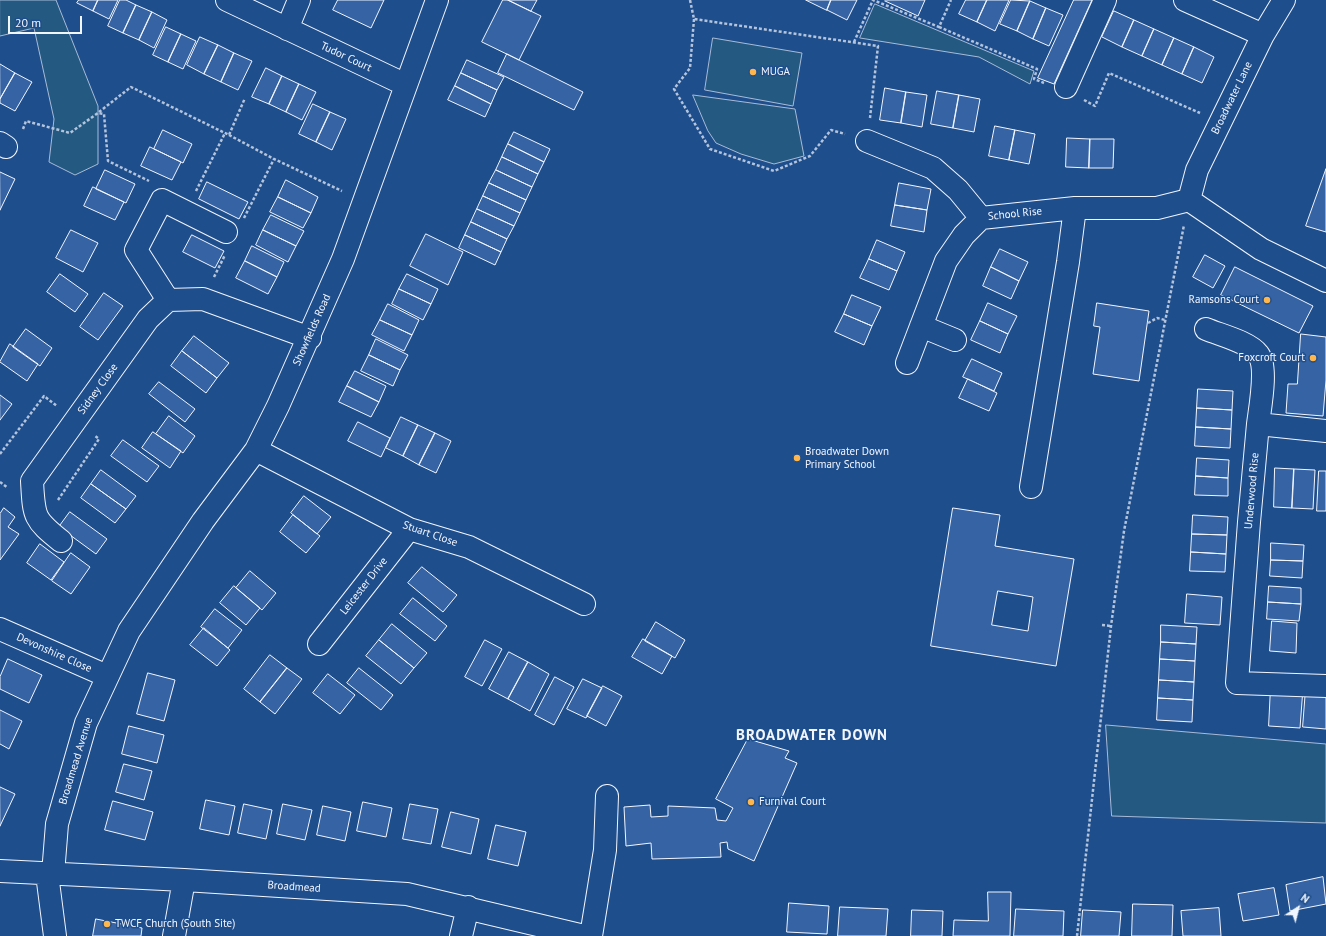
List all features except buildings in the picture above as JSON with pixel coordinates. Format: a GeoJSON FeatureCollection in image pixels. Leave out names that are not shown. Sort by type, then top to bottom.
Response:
{"type":"FeatureCollection","features":[{"type":"Feature","properties":{"kind":"street","name":"Tudor Court"},"geometry":{"type":"LineString","coordinates":[[227,0],[406,85]]}},
{"type":"Feature","properties":{"kind":"street"},"geometry":{"type":"LineString","coordinates":[[286,28],[299,0]]}},
{"type":"Feature","properties":{"kind":"street","name":"Showfields Road"},"geometry":{"type":"LineString","coordinates":[[129,631],[203,521],[256,450],[310,338],[344,259],[437,0]]}},
{"type":"Feature","properties":{"kind":"street"},"geometry":{"type":"LineString","coordinates":[[1066,87],[1104,0]]}},
{"type":"Feature","properties":{"kind":"street"},"geometry":{"type":"LineString","coordinates":[[1184,0],[1263,35]]}},
{"type":"Feature","properties":{"kind":"street","name":"Broadwater Lane"},"geometry":{"type":"LineString","coordinates":[[1189,200],[1197,170],[1263,35],[1284,0]]}},
{"type":"Feature","properties":{"kind":"street"},"geometry":{"type":"LineString","coordinates":[[867,141],[933,168],[958,190],[981,218]]}},
{"type":"Feature","properties":{"kind":"street"},"geometry":{"type":"LineString","coordinates":[[226,232],[162,200],[136,250],[168,300],[203,299],[310,338]]}},
{"type":"Feature","properties":{"kind":"street"},"geometry":{"type":"LineString","coordinates":[[1189,200],[1261,249],[1326,281]]}},
{"type":"Feature","properties":{"kind":"street","name":"School Rise"},"geometry":{"type":"LineString","coordinates":[[907,363],[946,261],[964,235],[981,218],[1075,208],[1157,208],[1189,200]]}},
{"type":"Feature","properties":{"kind":"street"},"geometry":{"type":"LineString","coordinates":[[1031,487],[1067,269],[1075,208]]}},
{"type":"Feature","properties":{"kind":"street","name":"Sidney Close"},"geometry":{"type":"LineString","coordinates":[[61,541],[44,527],[34,511],[32,481],[148,319],[168,300]]}},
{"type":"Feature","properties":{"kind":"street"},"geometry":{"type":"LineString","coordinates":[[921,326],[955,340]]}},
{"type":"Feature","properties":{"kind":"street","name":"Underwood Rise"},"geometry":{"type":"LineString","coordinates":[[1206,329],[1247,345],[1258,354],[1263,364],[1237,683],[1326,686]]}},
{"type":"Feature","properties":{"kind":"street"},"geometry":{"type":"LineString","coordinates":[[1258,424],[1326,431]]}},
{"type":"Feature","properties":{"kind":"street","name":"Stuart Close"},"geometry":{"type":"LineString","coordinates":[[256,450],[409,529],[469,547],[584,604]]}},
{"type":"Feature","properties":{"kind":"street","name":"Leicester Drive"},"geometry":{"type":"LineString","coordinates":[[319,644],[409,529]]}},
{"type":"Feature","properties":{"kind":"street","name":"Devonshire Close"},"geometry":{"type":"LineString","coordinates":[[0,629],[107,676]]}},
{"type":"Feature","properties":{"kind":"street","name":"Broadmead Avenue"},"geometry":{"type":"LineString","coordinates":[[55,936],[50,874],[59,816],[86,723],[129,631]]}},
{"type":"Feature","properties":{"kind":"street"},"geometry":{"type":"LineString","coordinates":[[591,936],[604,850],[607,796]]}},
{"type":"Feature","properties":{"kind":"street","name":"Broadmead"},"geometry":{"type":"LineString","coordinates":[[0,871],[184,880],[407,894],[468,907],[584,936]]}},
{"type":"Feature","properties":{"kind":"street"},"geometry":{"type":"LineString","coordinates":[[174,936],[184,880]]}},
{"type":"Feature","properties":{"kind":"street"},"geometry":{"type":"LineString","coordinates":[[461,936],[468,907]]}},
{"type":"Feature","properties":{"kind":"path"},"geometry":{"type":"LineString","coordinates":[[690,0],[694,19],[690,68],[674,89],[710,149],[774,171],[810,156],[831,130],[867,141],[878,46],[694,19]]}},
{"type":"Feature","properties":{"kind":"path"},"geometry":{"type":"LineString","coordinates":[[854,42],[873,0],[939,27],[951,0]]}},
{"type":"Feature","properties":{"kind":"path"},"geometry":{"type":"LineString","coordinates":[[3,145],[20,135],[26,121],[70,133],[131,87],[274,159],[364,201]]}},
{"type":"Feature","properties":{"kind":"path"},"geometry":{"type":"LineString","coordinates":[[229,135],[245,98]]}},
{"type":"Feature","properties":{"kind":"path"},"geometry":{"type":"LineString","coordinates":[[98,113],[104,114],[108,161],[161,187],[162,200]]}},
{"type":"Feature","properties":{"kind":"path"},"geometry":{"type":"LineString","coordinates":[[186,212],[225,133]]}},
{"type":"Feature","properties":{"kind":"path"},"geometry":{"type":"LineString","coordinates":[[1077,936],[1111,626],[1124,531],[1189,200]]}},
{"type":"Feature","properties":{"kind":"path"},"geometry":{"type":"LineString","coordinates":[[1148,323],[1156,318],[1165,320]]}},
{"type":"Feature","properties":{"kind":"path"},"geometry":{"type":"LineString","coordinates":[[0,454],[44,396],[76,420]]}},
{"type":"Feature","properties":{"kind":"path"},"geometry":{"type":"LineString","coordinates":[[1102,625],[1111,626]]}},
{"type":"Feature","properties":{"kind":"shaded area"},"geometry":{"type":"Polygon","coordinates":[[[0,0],[56,0],[98,106],[98,164],[75,175],[49,162],[54,119],[34,28],[0,36],[0,0]]]}},
{"type":"Feature","properties":{"kind":"shaded area"},"geometry":{"type":"Polygon","coordinates":[[[875,4],[1034,71],[1030,84],[979,57],[860,38],[875,4]]]}},
{"type":"Feature","properties":{"kind":"shaded area","name":"MUGA"},"geometry":{"type":"Polygon","coordinates":[[[713,38],[802,53],[793,106],[705,90],[713,38]]]}},
{"type":"Feature","properties":{"kind":"shaded area"},"geometry":{"type":"Polygon","coordinates":[[[693,95],[795,109],[804,156],[774,164],[741,154],[716,143],[708,131],[693,95]]]}},
{"type":"Feature","properties":{"kind":"shaded area"},"geometry":{"type":"Polygon","coordinates":[[[1106,725],[1326,744],[1326,823],[1112,816],[1106,725]]]}},
{"type":"Feature","properties":{"kind":"place","name":"MUGA"},"geometry":{"type":"Point","coordinates":[753,72]}},
{"type":"Feature","properties":{"kind":"place","name":"Ramsons Court"},"geometry":{"type":"Point","coordinates":[1267,300]}},
{"type":"Feature","properties":{"kind":"place","name":"Foxcroft Court"},"geometry":{"type":"Point","coordinates":[1313,358]}},
{"type":"Feature","properties":{"kind":"place","name":"Broadwater Down Primary School"},"geometry":{"type":"Point","coordinates":[797,458]}},
{"type":"Feature","properties":{"kind":"place","name":"Furnival Court"},"geometry":{"type":"Point","coordinates":[751,802]}},
{"type":"Feature","properties":{"kind":"place","name":"TWCF Church (South Site)"},"geometry":{"type":"Point","coordinates":[107,924]}},
{"type":"Feature","properties":{"kind":"district","name":"BROADWATER DOWN"},"geometry":{"type":"Point","coordinates":[812,736]}}]}
